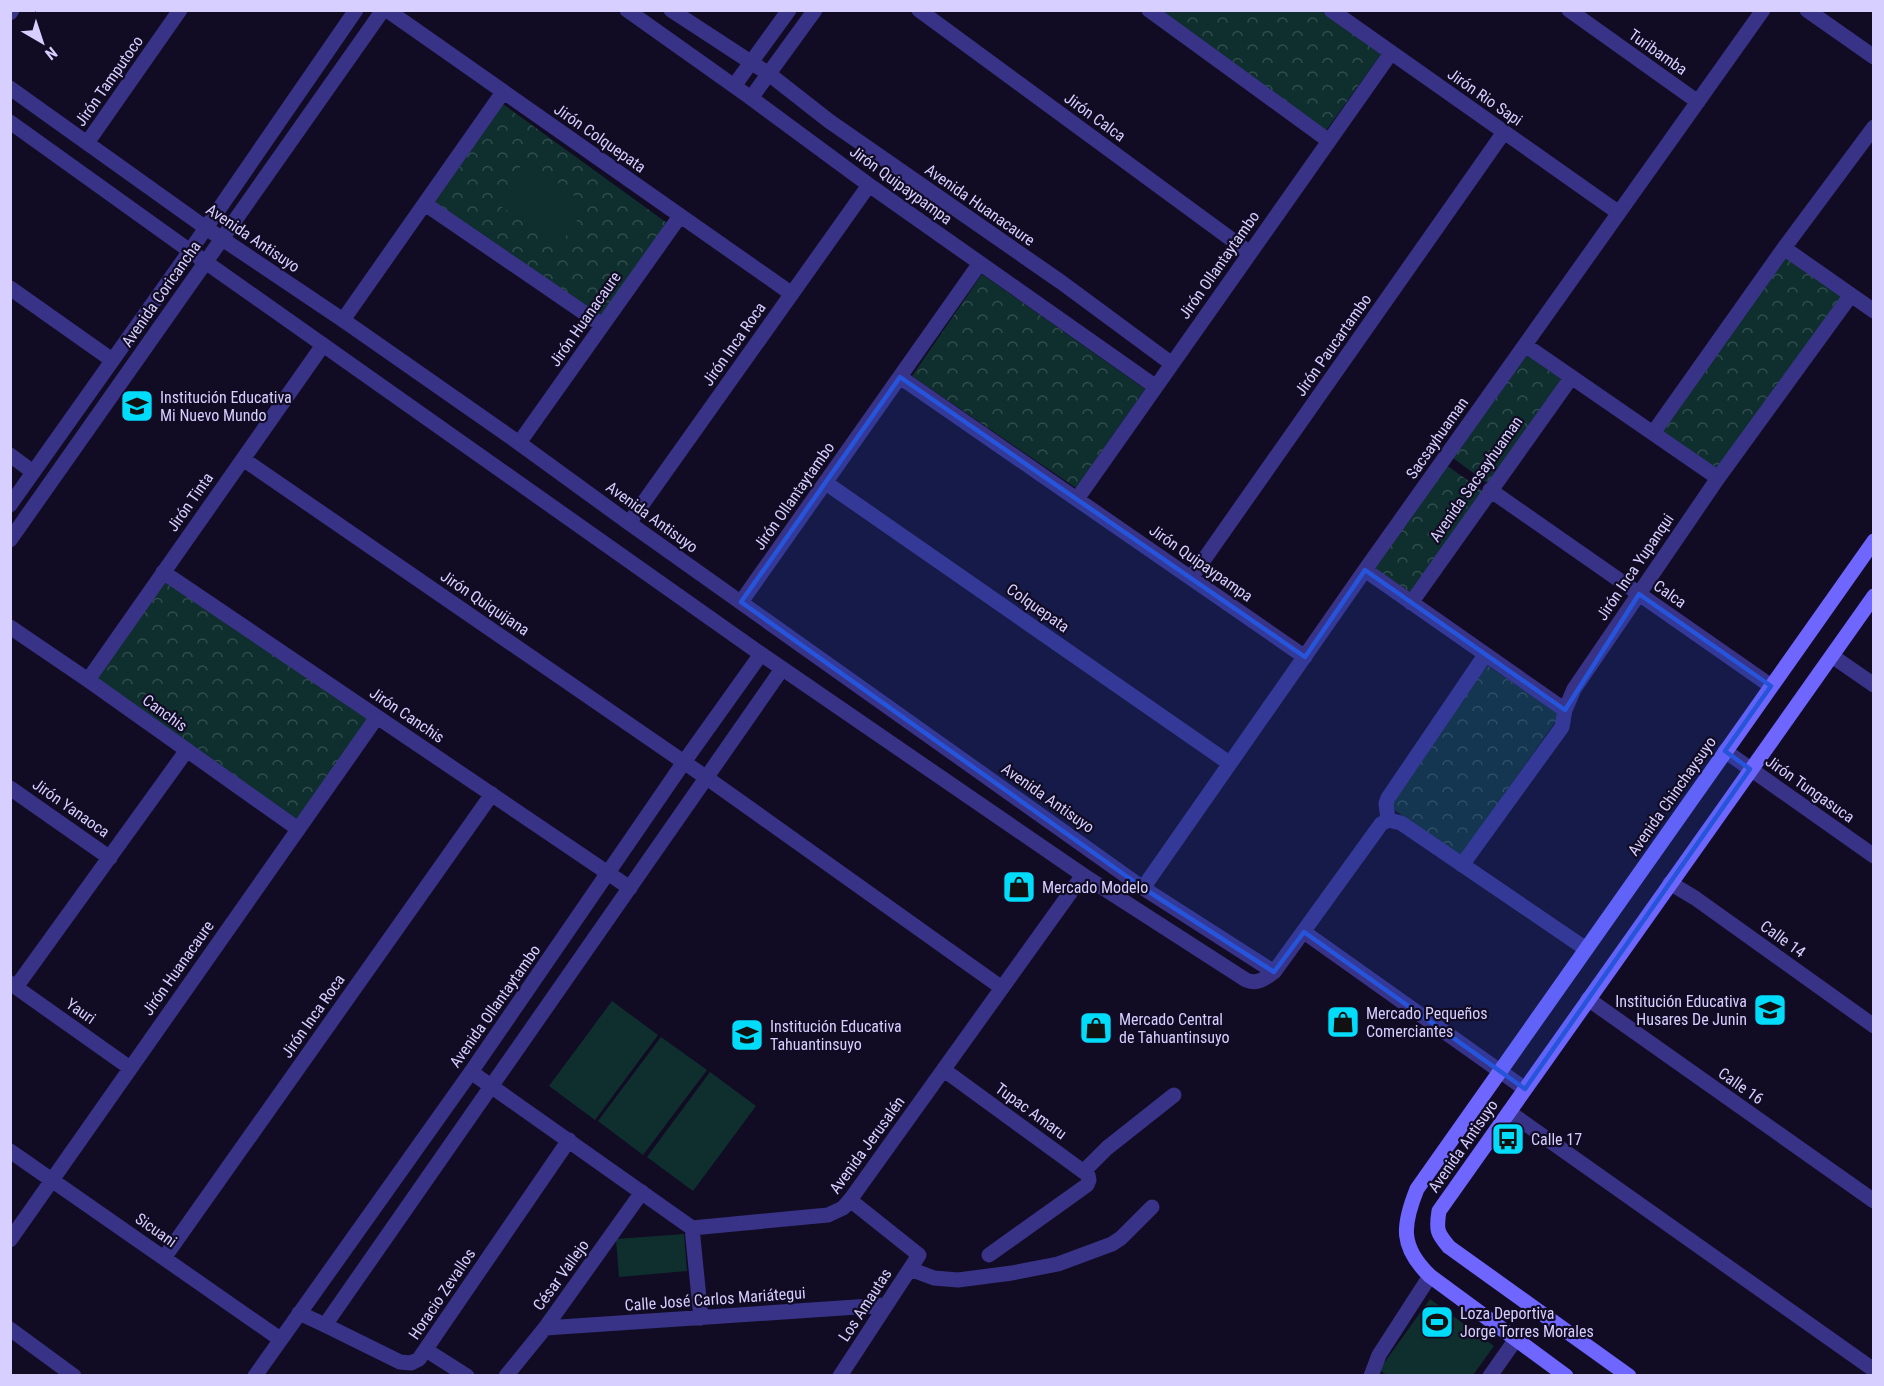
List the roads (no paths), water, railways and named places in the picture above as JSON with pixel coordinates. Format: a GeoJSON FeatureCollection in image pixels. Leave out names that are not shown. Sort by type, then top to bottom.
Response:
{"type":"FeatureCollection","features":[{"type":"Feature","properties":{"kind":"main road","name":"Avenida Chinchaysuyo"},"geometry":{"type":"LineString","coordinates":[[1500,1071],[1874,541]]}},
{"type":"Feature","properties":{"kind":"main road"},"geometry":{"type":"LineString","coordinates":[[1525,1089],[1874,596]]}},
{"type":"Feature","properties":{"kind":"main road","name":"Avenida Antisuyo"},"geometry":{"type":"LineString","coordinates":[[1500,1071],[1417,1189],[1409,1208],[1406,1228],[1409,1250],[1417,1264],[1431,1276],[1566,1376]]}},
{"type":"Feature","properties":{"kind":"main road","name":"Avenida Antisuyo"},"geometry":{"type":"LineString","coordinates":[[1525,1089],[1439,1211],[1436,1226],[1449,1248],[1629,1376]]}},
{"type":"Feature","properties":{"kind":"street","name":"Jirón Tamputoco"},"geometry":{"type":"LineString","coordinates":[[87,143],[180,10]]}},
{"type":"Feature","properties":{"kind":"street","name":"Avenida Coricancha"},"geometry":{"type":"LineString","coordinates":[[10,505],[190,251],[356,10]]}},
{"type":"Feature","properties":{"kind":"street","name":"Avenida Coricancha"},"geometry":{"type":"LineString","coordinates":[[10,540],[385,10]]}},
{"type":"Feature","properties":{"kind":"street","name":"Jirón Colquepata"},"geometry":{"type":"LineString","coordinates":[[385,10],[792,294]]}},
{"type":"Feature","properties":{"kind":"street","name":"Jirón Quipaypampa"},"geometry":{"type":"LineString","coordinates":[[627,10],[869,185],[1156,387]]}},
{"type":"Feature","properties":{"kind":"street"},"geometry":{"type":"LineString","coordinates":[[671,10],[752,63]]}},
{"type":"Feature","properties":{"kind":"street"},"geometry":{"type":"LineString","coordinates":[[734,86],[789,10]]}},
{"type":"Feature","properties":{"kind":"street"},"geometry":{"type":"LineString","coordinates":[[751,98],[815,10]]}},
{"type":"Feature","properties":{"kind":"street","name":"Jirón Calca"},"geometry":{"type":"LineString","coordinates":[[919,10],[1250,253]]}},
{"type":"Feature","properties":{"kind":"street","name":"Jirón Rio Sapi"},"geometry":{"type":"LineString","coordinates":[[1331,10],[1619,213]]}},
{"type":"Feature","properties":{"kind":"street","name":"Turibamba"},"geometry":{"type":"LineString","coordinates":[[1569,10],[1698,102]]}},
{"type":"Feature","properties":{"kind":"street","name":"Sacsayhuaman"},"geometry":{"type":"LineString","coordinates":[[1143,888],[1365,570],[1763,10]]}},
{"type":"Feature","properties":{"kind":"street"},"geometry":{"type":"LineString","coordinates":[[1807,10],[1874,57]]}},
{"type":"Feature","properties":{"kind":"street"},"geometry":{"type":"LineString","coordinates":[[1154,12],[1329,141]]}},
{"type":"Feature","properties":{"kind":"street","name":"Jirón Ollantaytambo"},"geometry":{"type":"LineString","coordinates":[[1077,499],[1391,52]]}},
{"type":"Feature","properties":{"kind":"street","name":"Avenida Huanacaure"},"geometry":{"type":"LineString","coordinates":[[752,63],[829,121],[1060,282],[1172,364]]}},
{"type":"Feature","properties":{"kind":"street","name":"Avenida Antisuyo"},"geometry":{"type":"LineString","coordinates":[[10,88],[206,228],[519,443],[1143,888],[1274,972]]}},
{"type":"Feature","properties":{"kind":"street"},"geometry":{"type":"LineString","coordinates":[[343,320],[503,92]]}},
{"type":"Feature","properties":{"kind":"street"},"geometry":{"type":"LineString","coordinates":[[10,122],[761,654],[1083,875],[1246,980],[1257,982],[1274,972],[1381,824],[1388,820],[1401,823],[1586,949]]}},
{"type":"Feature","properties":{"kind":"street"},"geometry":{"type":"LineString","coordinates":[[1653,433],[1784,248],[1874,127]]}},
{"type":"Feature","properties":{"kind":"street","name":"Jirón Paucartambo"},"geometry":{"type":"LineString","coordinates":[[1191,578],[1504,132]]}},
{"type":"Feature","properties":{"kind":"street","name":"Jirón Inca Roca"},"geometry":{"type":"LineString","coordinates":[[629,523],[869,185]]}},
{"type":"Feature","properties":{"kind":"street"},"geometry":{"type":"LineString","coordinates":[[425,204],[602,325]]}},
{"type":"Feature","properties":{"kind":"street","name":"Jirón Huanacaure"},"geometry":{"type":"LineString","coordinates":[[519,443],[680,216]]}},
{"type":"Feature","properties":{"kind":"street"},"geometry":{"type":"LineString","coordinates":[[1784,248],[1874,311]]}},
{"type":"Feature","properties":{"kind":"street","name":"Jirón Ollantaytambo"},"geometry":{"type":"LineString","coordinates":[[741,602],[981,263]]}},
{"type":"Feature","properties":{"kind":"street"},"geometry":{"type":"LineString","coordinates":[[10,288],[112,360]]}},
{"type":"Feature","properties":{"kind":"street","name":"Jirón Inca Yupanqui"},"geometry":{"type":"LineString","coordinates":[[1462,865],[1563,727],[1565,710],[1574,688],[1718,478],[1851,295]]}},
{"type":"Feature","properties":{"kind":"street","name":"Jirón Tinta"},"geometry":{"type":"LineString","coordinates":[[88,680],[323,345]]}},
{"type":"Feature","properties":{"kind":"street"},"geometry":{"type":"LineString","coordinates":[[1525,345],[1718,478]]}},
{"type":"Feature","properties":{"kind":"street","name":"Jirón Quipaypampa"},"geometry":{"type":"LineString","coordinates":[[900,377],[1305,657]]}},
{"type":"Feature","properties":{"kind":"street","name":"Avenida Sacsayhuaman"},"geometry":{"type":"LineString","coordinates":[[1411,603],[1571,378]]}},
{"type":"Feature","properties":{"kind":"street"},"geometry":{"type":"LineString","coordinates":[[10,455],[33,472]]}},
{"type":"Feature","properties":{"kind":"street","name":"Jirón Quiquijana"},"geometry":{"type":"LineString","coordinates":[[243,459],[707,778],[1002,988]]}},
{"type":"Feature","properties":{"kind":"street","name":"Colquepata"},"geometry":{"type":"LineString","coordinates":[[826,483],[1229,763]]}},
{"type":"Feature","properties":{"kind":"street","name":"Calca"},"geometry":{"type":"LineString","coordinates":[[1490,490],[1772,686]]}},
{"type":"Feature","properties":{"kind":"street"},"geometry":{"type":"LineString","coordinates":[[1365,570],[1565,710]]}},
{"type":"Feature","properties":{"kind":"street","name":"Jirón Canchis"},"geometry":{"type":"LineString","coordinates":[[163,572],[630,888]]}},
{"type":"Feature","properties":{"kind":"street","name":"Canchis"},"geometry":{"type":"LineString","coordinates":[[10,627],[298,830]]}},
{"type":"Feature","properties":{"kind":"street","name":"Avenida Ollantaytambo"},"geometry":{"type":"LineString","coordinates":[[255,1376],[471,1072],[761,654]]}},
{"type":"Feature","properties":{"kind":"street"},"geometry":{"type":"LineString","coordinates":[[1388,820],[1386,803],[1388,798],[1485,655]]}},
{"type":"Feature","properties":{"kind":"street"},"geometry":{"type":"LineString","coordinates":[[1832,656],[1874,685]]}},
{"type":"Feature","properties":{"kind":"street"},"geometry":{"type":"LineString","coordinates":[[324,1325],[783,669]]}},
{"type":"Feature","properties":{"kind":"street","name":"Jirón Huanacaure"},"geometry":{"type":"LineString","coordinates":[[10,1240],[377,717]]}},
{"type":"Feature","properties":{"kind":"street"},"geometry":{"type":"LineString","coordinates":[[13,985],[110,858],[187,750]]}},
{"type":"Feature","properties":{"kind":"street","name":"Jirón Tungasuca"},"geometry":{"type":"LineString","coordinates":[[1725,751],[1874,856]]}},
{"type":"Feature","properties":{"kind":"street","name":"Jirón Yanaoca"},"geometry":{"type":"LineString","coordinates":[[10,788],[110,858]]}},
{"type":"Feature","properties":{"kind":"street","name":"Jirón Inca Roca"},"geometry":{"type":"LineString","coordinates":[[164,1258],[492,794]]}},
{"type":"Feature","properties":{"kind":"street","name":"Avenida Jerusalén"},"geometry":{"type":"LineString","coordinates":[[692,1228],[828,1215],[843,1208],[1083,875]]}},
{"type":"Feature","properties":{"kind":"street","name":"Calle 14"},"geometry":{"type":"LineString","coordinates":[[1670,883],[1695,898],[1874,1026]]}},
{"type":"Feature","properties":{"kind":"street"},"geometry":{"type":"LineString","coordinates":[[1304,932],[1525,1089]]}},
{"type":"Feature","properties":{"kind":"street","name":"Yauri"},"geometry":{"type":"LineString","coordinates":[[13,985],[130,1068]]}},
{"type":"Feature","properties":{"kind":"street","name":"Calle 16"},"geometry":{"type":"LineString","coordinates":[[1588,999],[1874,1201]]}},
{"type":"Feature","properties":{"kind":"street","name":"Tupac Amaru"},"geometry":{"type":"LineString","coordinates":[[944,1070],[1085,1178]]}},
{"type":"Feature","properties":{"kind":"street"},"geometry":{"type":"LineString","coordinates":[[471,1072],[692,1228],[701,1318]]}},
{"type":"Feature","properties":{"kind":"street"},"geometry":{"type":"LineString","coordinates":[[989,1255],[1085,1178],[1107,1148],[1174,1095]]}},
{"type":"Feature","properties":{"kind":"street"},"geometry":{"type":"LineString","coordinates":[[1509,1112],[1874,1370]]}},
{"type":"Feature","properties":{"kind":"street","name":"Horacio Zevallos"},"geometry":{"type":"LineString","coordinates":[[299,1313],[400,1362],[411,1363],[419,1359],[569,1140]]}},
{"type":"Feature","properties":{"kind":"street","name":"Sicuani"},"geometry":{"type":"LineString","coordinates":[[10,1151],[280,1339]]}},
{"type":"Feature","properties":{"kind":"street","name":"César Vallejo"},"geometry":{"type":"LineString","coordinates":[[506,1376],[545,1328],[642,1192]]}},
{"type":"Feature","properties":{"kind":"street","name":"Los Amautas"},"geometry":{"type":"LineString","coordinates":[[840,1376],[919,1255],[850,1200]]}},
{"type":"Feature","properties":{"kind":"street"},"geometry":{"type":"LineString","coordinates":[[910,1269],[934,1278],[958,1280],[1058,1264],[1112,1244],[1152,1207]]}},
{"type":"Feature","properties":{"kind":"street"},"geometry":{"type":"LineString","coordinates":[[1371,1376],[1379,1355],[1431,1276]]}},
{"type":"Feature","properties":{"kind":"street","name":"Calle José Carlos Mariátegui"},"geometry":{"type":"LineString","coordinates":[[545,1328],[886,1305]]}},
{"type":"Feature","properties":{"kind":"street"},"geometry":{"type":"LineString","coordinates":[[10,1329],[74,1376]]}},
{"type":"Feature","properties":{"kind":"street"},"geometry":{"type":"LineString","coordinates":[[1490,1376],[1516,1339]]}},
{"type":"Feature","properties":{"kind":"street"},"geometry":{"type":"LineString","coordinates":[[426,1350],[467,1376]]}},
{"type":"Feature","properties":{"kind":"place","name":"Institución Educativa Mi Nuevo Mundo"},"geometry":{"type":"Point","coordinates":[137,406]}},
{"type":"Feature","properties":{"kind":"place","name":"Mercado Modelo"},"geometry":{"type":"Point","coordinates":[1019,887]}},
{"type":"Feature","properties":{"kind":"place","name":"Institución Educativa Husares De Junin"},"geometry":{"type":"Point","coordinates":[1770,1010]}},
{"type":"Feature","properties":{"kind":"place","name":"Mercado Pequeños Comerciantes"},"geometry":{"type":"Point","coordinates":[1343,1022]}},
{"type":"Feature","properties":{"kind":"place","name":"Mercado Central de Tahuantinsuyo"},"geometry":{"type":"Point","coordinates":[1096,1028]}},
{"type":"Feature","properties":{"kind":"place","name":"Institución Educativa Tahuantinsuyo"},"geometry":{"type":"Point","coordinates":[747,1035]}},
{"type":"Feature","properties":{"kind":"place","name":"Calle 17"},"geometry":{"type":"Point","coordinates":[1508,1139]}},
{"type":"Feature","properties":{"kind":"place","name":"Loza Deportiva Jorge Torres Morales"},"geometry":{"type":"Point","coordinates":[1437,1322]}}]}
